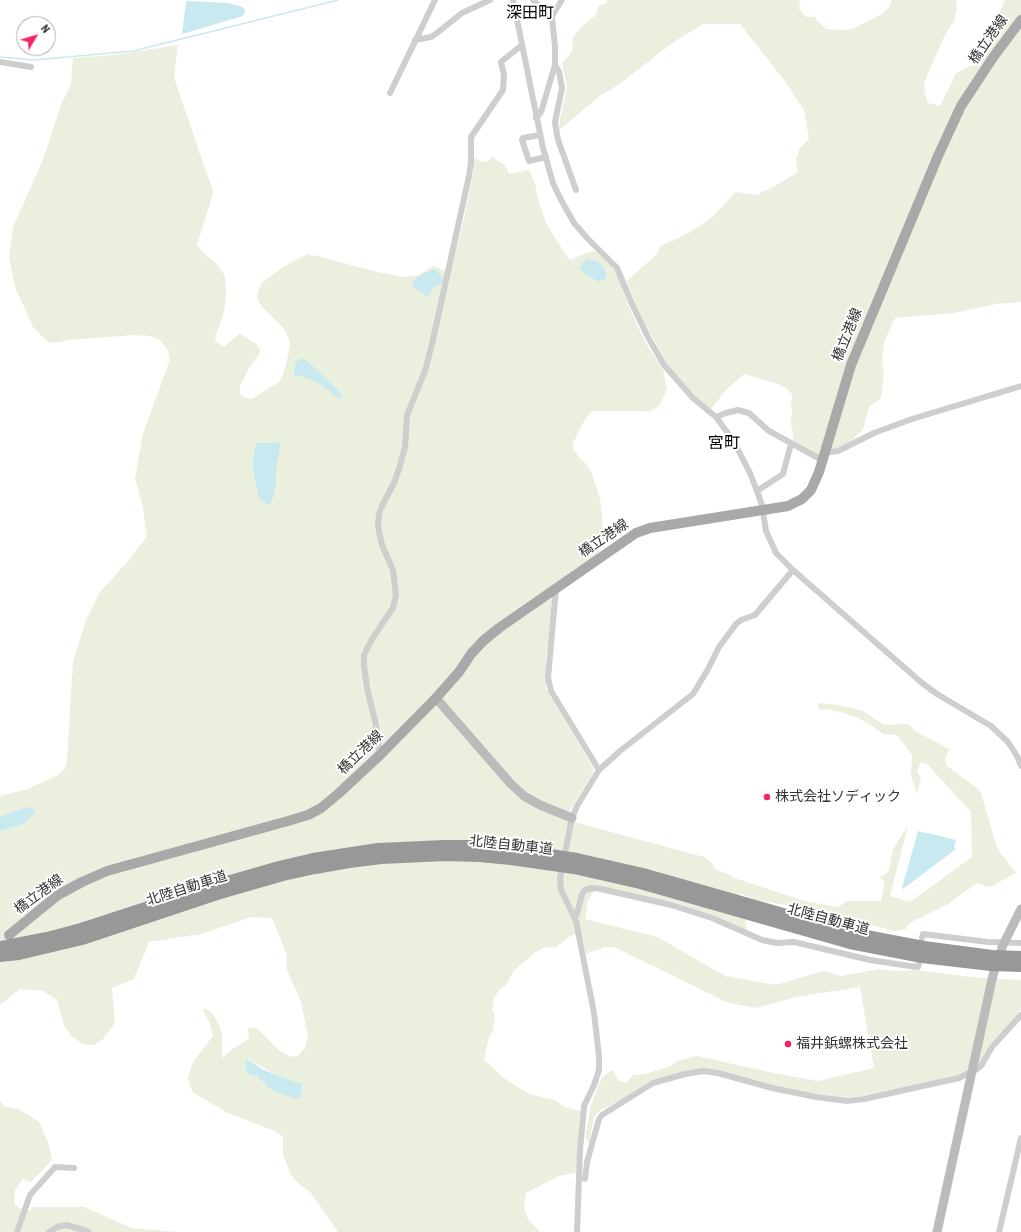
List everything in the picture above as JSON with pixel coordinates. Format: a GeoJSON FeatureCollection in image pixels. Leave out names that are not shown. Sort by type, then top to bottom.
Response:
{"type":"FeatureCollection","features":[{"type":"Feature","properties":{"kind":"highway","name":"北陸自動車道"},"geometry":{"type":"LineString","coordinates":[[0,947],[81,929],[213,886],[313,858],[378,849],[460,846],[545,853],[609,866],[681,884],[822,925],[886,940],[958,952],[1021,957]]}},
{"type":"Feature","properties":{"kind":"highway","name":"北陸自動車道"},"geometry":{"type":"LineString","coordinates":[[0,956],[18,954],[82,938],[217,894],[302,871],[349,862],[381,858],[446,855],[511,859],[574,868],[640,883],[850,943],[922,957],[991,965],[1021,966]]}},
{"type":"Feature","properties":{"kind":"main road","name":"橋立港線"},"geometry":{"type":"LineString","coordinates":[[9,935],[58,895],[107,871],[308,816],[321,808],[380,754],[436,698],[459,672],[471,654],[483,641],[499,628],[636,533],[650,528],[788,506],[802,499],[812,490],[819,472],[851,365],[938,156],[962,106],[994,56],[1021,20]]}},
{"type":"Feature","properties":{"kind":"street"},"geometry":{"type":"LineString","coordinates":[[390,93],[435,0]]}},
{"type":"Feature","properties":{"kind":"street"},"geometry":{"type":"LineString","coordinates":[[415,40],[431,37],[462,13],[490,0]]}},
{"type":"Feature","properties":{"kind":"street"},"geometry":{"type":"LineString","coordinates":[[513,0],[540,135],[553,183],[562,202],[574,223],[617,268],[632,304],[657,354],[674,378],[693,398],[716,417],[738,449],[756,491],[762,510],[766,531],[776,553],[793,570],[922,683],[937,694],[991,726],[1008,742],[1017,756],[1021,766]]}},
{"type":"Feature","properties":{"kind":"street"},"geometry":{"type":"LineString","coordinates":[[533,0],[553,14]]}},
{"type":"Feature","properties":{"kind":"street"},"geometry":{"type":"LineString","coordinates":[[536,118],[541,112],[555,65],[555,46],[552,18],[562,0]]}},
{"type":"Feature","properties":{"kind":"street"},"geometry":{"type":"LineString","coordinates":[[380,754],[376,725],[367,688],[364,655],[372,639],[393,608],[396,595],[393,570],[382,545],[379,532],[379,514],[399,469],[405,447],[407,415],[424,371],[432,344],[469,176],[471,162],[471,137],[502,90],[504,75],[501,62],[522,45]]}},
{"type":"Feature","properties":{"kind":"street"},"geometry":{"type":"LineString","coordinates":[[0,62],[31,66]]}},
{"type":"Feature","properties":{"kind":"street"},"geometry":{"type":"LineString","coordinates":[[555,65],[559,72],[562,88],[555,122],[556,129],[558,140],[576,190]]}},
{"type":"Feature","properties":{"kind":"street"},"geometry":{"type":"LineString","coordinates":[[530,168],[530,161],[522,140],[523,138],[540,135]]}},
{"type":"Feature","properties":{"kind":"street"},"geometry":{"type":"LineString","coordinates":[[530,161],[546,157]]}},
{"type":"Feature","properties":{"kind":"street"},"geometry":{"type":"LineString","coordinates":[[716,417],[732,412],[743,411],[754,417],[769,431],[791,444],[823,457],[874,433],[912,418],[1021,386]]}},
{"type":"Feature","properties":{"kind":"street"},"geometry":{"type":"LineString","coordinates":[[756,491],[783,474],[791,444]]}},
{"type":"Feature","properties":{"kind":"street"},"geometry":{"type":"LineString","coordinates":[[577,1232],[580,1150],[584,1106],[599,1070],[599,1056],[587,973],[576,921],[561,890],[560,878],[572,818],[577,806],[599,770],[620,751],[693,694],[719,647],[736,624],[741,620],[755,614],[793,570]]}},
{"type":"Feature","properties":{"kind":"street"},"geometry":{"type":"LineString","coordinates":[[556,589],[548,678],[551,691],[599,770]]}},
{"type":"Feature","properties":{"kind":"street"},"geometry":{"type":"LineString","coordinates":[[436,698],[510,783],[540,805],[572,818]]}},
{"type":"Feature","properties":{"kind":"street"},"geometry":{"type":"LineString","coordinates":[[574,917],[577,914],[582,894],[585,890],[592,888],[601,889],[672,905],[712,918],[762,940],[777,943],[794,942],[870,960],[910,966],[918,967],[919,963]]}},
{"type":"Feature","properties":{"kind":"street"},"geometry":{"type":"LineString","coordinates":[[937,1232],[994,975],[1003,945],[1021,909]]}},
{"type":"Feature","properties":{"kind":"street"},"geometry":{"type":"LineString","coordinates":[[922,938],[923,934],[988,942],[1021,943]]}},
{"type":"Feature","properties":{"kind":"street"},"geometry":{"type":"LineString","coordinates":[[585,1179],[589,1156],[599,1119],[602,1115],[653,1083],[685,1074],[704,1071],[718,1073],[789,1092],[847,1100],[864,1099],[959,1078],[981,1066],[992,1047],[1021,1015]]}},
{"type":"Feature","properties":{"kind":"street"},"geometry":{"type":"LineString","coordinates":[[999,1232],[1021,1138]]}},
{"type":"Feature","properties":{"kind":"street"},"geometry":{"type":"LineString","coordinates":[[17,1232],[30,1195],[55,1167],[74,1168]]}},
{"type":"Feature","properties":{"kind":"street"},"geometry":{"type":"LineString","coordinates":[[49,1232],[66,1225],[88,1232]]}},
{"type":"Feature","properties":{"kind":"green space"},"geometry":{"type":"Polygon","coordinates":[[[607,0],[800,0],[799,9],[806,17],[814,17],[826,29],[842,30],[853,29],[882,14],[889,7],[892,0],[956,0],[957,8],[955,19],[944,37],[924,83],[928,103],[940,106],[955,74],[979,61],[1005,0],[1021,0],[1021,302],[996,304],[954,313],[895,318],[884,342],[882,362],[884,374],[881,398],[869,407],[863,429],[850,442],[818,456],[794,443],[791,423],[791,402],[793,395],[786,388],[776,383],[744,374],[726,390],[711,409],[698,399],[673,373],[638,310],[627,281],[658,253],[660,246],[683,236],[709,220],[736,192],[756,195],[777,185],[798,172],[796,160],[800,148],[809,139],[804,110],[784,80],[740,24],[703,24],[672,43],[621,83],[600,96],[559,130],[567,87],[562,63],[572,52],[573,37],[582,26],[595,16],[599,6],[607,3],[607,0]]]}},
{"type":"Feature","properties":{"kind":"green space"},"geometry":{"type":"Polygon","coordinates":[[[178,45],[174,74],[176,83],[211,184],[213,194],[197,244],[202,252],[216,263],[225,276],[226,295],[224,312],[215,341],[224,347],[240,333],[257,345],[260,350],[259,355],[247,371],[240,387],[240,394],[245,398],[252,399],[280,381],[286,365],[290,345],[284,329],[259,302],[257,296],[261,283],[286,265],[308,254],[403,277],[419,275],[433,266],[450,273],[463,223],[473,174],[473,158],[484,162],[489,161],[493,156],[496,160],[505,165],[509,174],[529,170],[535,184],[539,203],[546,222],[570,260],[595,251],[608,262],[617,274],[628,305],[647,345],[663,370],[667,389],[659,406],[651,411],[592,411],[585,419],[573,443],[573,449],[587,465],[592,474],[600,498],[604,540],[601,549],[596,556],[561,580],[546,656],[546,689],[593,767],[593,773],[569,812],[574,822],[704,857],[712,863],[715,869],[733,876],[734,878],[808,902],[838,907],[848,901],[881,901],[885,882],[880,878],[889,871],[893,849],[908,826],[890,896],[910,902],[972,857],[971,812],[928,765],[921,762],[917,771],[921,778],[917,794],[911,776],[912,755],[897,735],[883,734],[859,718],[841,712],[825,709],[819,710],[818,705],[820,703],[839,705],[863,711],[884,725],[909,724],[915,731],[949,749],[945,760],[947,766],[977,788],[981,793],[999,851],[1016,873],[992,886],[986,887],[977,883],[947,905],[909,923],[906,929],[895,931],[786,905],[757,900],[738,893],[748,932],[726,921],[597,887],[588,900],[585,919],[658,937],[725,976],[776,985],[823,971],[841,976],[879,969],[896,971],[916,970],[969,977],[1021,980],[1021,1009],[1016,1017],[990,1044],[979,1064],[961,1075],[878,1093],[845,1098],[784,1089],[703,1069],[678,1073],[648,1082],[623,1099],[599,1111],[594,1117],[589,1143],[585,1138],[591,1105],[601,1079],[611,1070],[614,1072],[619,1081],[626,1083],[633,1075],[645,1074],[671,1066],[677,1061],[697,1056],[818,1081],[874,1068],[860,987],[796,997],[756,1008],[729,1003],[614,947],[605,947],[586,954],[581,932],[569,937],[556,947],[543,948],[536,952],[513,972],[506,985],[499,990],[494,998],[492,1010],[495,1015],[493,1031],[489,1037],[484,1060],[504,1078],[529,1094],[555,1100],[564,1107],[580,1111],[576,1173],[559,1176],[526,1193],[524,1207],[528,1219],[540,1232],[338,1232],[311,1193],[291,1175],[283,1155],[283,1137],[272,1130],[226,1112],[194,1093],[190,1087],[188,1078],[193,1062],[213,1036],[210,1023],[203,1010],[205,1008],[214,1015],[222,1034],[222,1058],[249,1038],[248,1028],[257,1028],[280,1051],[289,1056],[297,1057],[305,1048],[308,1036],[301,1002],[286,968],[287,955],[272,918],[251,917],[201,934],[149,942],[134,979],[112,988],[115,1023],[103,1039],[94,1045],[85,1045],[72,1037],[64,1025],[57,1000],[43,991],[20,989],[0,1005],[0,831],[23,824],[35,812],[27,807],[0,816],[0,796],[28,789],[58,775],[65,768],[67,761],[73,662],[86,620],[100,592],[128,561],[147,536],[143,508],[135,478],[143,433],[170,360],[168,350],[160,340],[150,336],[134,335],[69,340],[54,343],[48,342],[33,327],[15,287],[9,257],[13,227],[43,160],[62,102],[71,85],[73,58],[114,55],[178,45]],[[249,1060],[245,1063],[246,1073],[258,1077],[270,1089],[295,1099],[301,1096],[303,1084],[276,1075],[249,1060]]]}},
{"type":"Feature","properties":{"kind":"green space"},"geometry":{"type":"Polygon","coordinates":[[[0,1100],[3,1106],[19,1109],[39,1122],[49,1145],[52,1160],[31,1182],[23,1179],[15,1190],[14,1204],[26,1213],[34,1207],[84,1207],[132,1228],[177,1232],[0,1232],[0,1100]]]}},
{"type":"Feature","properties":{"kind":"water"},"geometry":{"type":"Polygon","coordinates":[[[187,1],[228,3],[242,7],[245,11],[243,16],[182,34],[187,1]]]}},
{"type":"Feature","properties":{"kind":"water"},"geometry":{"type":"Polygon","coordinates":[[[587,259],[597,261],[601,265],[607,274],[605,280],[599,282],[580,270],[580,267],[587,259]]]}},
{"type":"Feature","properties":{"kind":"water"},"geometry":{"type":"Polygon","coordinates":[[[432,270],[436,270],[440,274],[443,282],[432,288],[431,293],[427,297],[420,291],[414,289],[412,285],[417,277],[432,270]]]}},
{"type":"Feature","properties":{"kind":"water"},"geometry":{"type":"Polygon","coordinates":[[[302,358],[314,367],[338,390],[343,399],[338,398],[320,384],[310,379],[294,375],[295,365],[297,361],[302,358]]]}},
{"type":"Feature","properties":{"kind":"water"},"geometry":{"type":"Polygon","coordinates":[[[256,443],[280,443],[280,446],[276,471],[276,486],[269,505],[261,500],[258,495],[253,461],[256,443]]]}},
{"type":"Feature","properties":{"kind":"water"},"geometry":{"type":"Polygon","coordinates":[[[27,807],[33,809],[35,813],[27,821],[23,824],[0,831],[0,816],[27,807]]]}},
{"type":"Feature","properties":{"kind":"water"},"geometry":{"type":"Polygon","coordinates":[[[918,831],[956,840],[954,846],[956,849],[903,889],[902,888],[918,831]]]}},
{"type":"Feature","properties":{"kind":"water"},"geometry":{"type":"Polygon","coordinates":[[[247,1060],[276,1075],[303,1084],[300,1098],[295,1099],[274,1091],[258,1077],[246,1073],[245,1062],[247,1060]]]}},
{"type":"Feature","properties":{"kind":"waterway"},"geometry":{"type":"LineString","coordinates":[[0,57],[34,60],[133,51],[338,0]]}},
{"type":"Feature","properties":{"kind":"place","name":"株式会社ソディック"},"geometry":{"type":"Point","coordinates":[767,797]}},
{"type":"Feature","properties":{"kind":"place","name":"福井鋲螺株式会社"},"geometry":{"type":"Point","coordinates":[788,1044]}},
{"type":"Feature","properties":{"kind":"district","name":"深田町"},"geometry":{"type":"Point","coordinates":[530,14]}},
{"type":"Feature","properties":{"kind":"district","name":"宮町"},"geometry":{"type":"Point","coordinates":[724,444]}}]}
